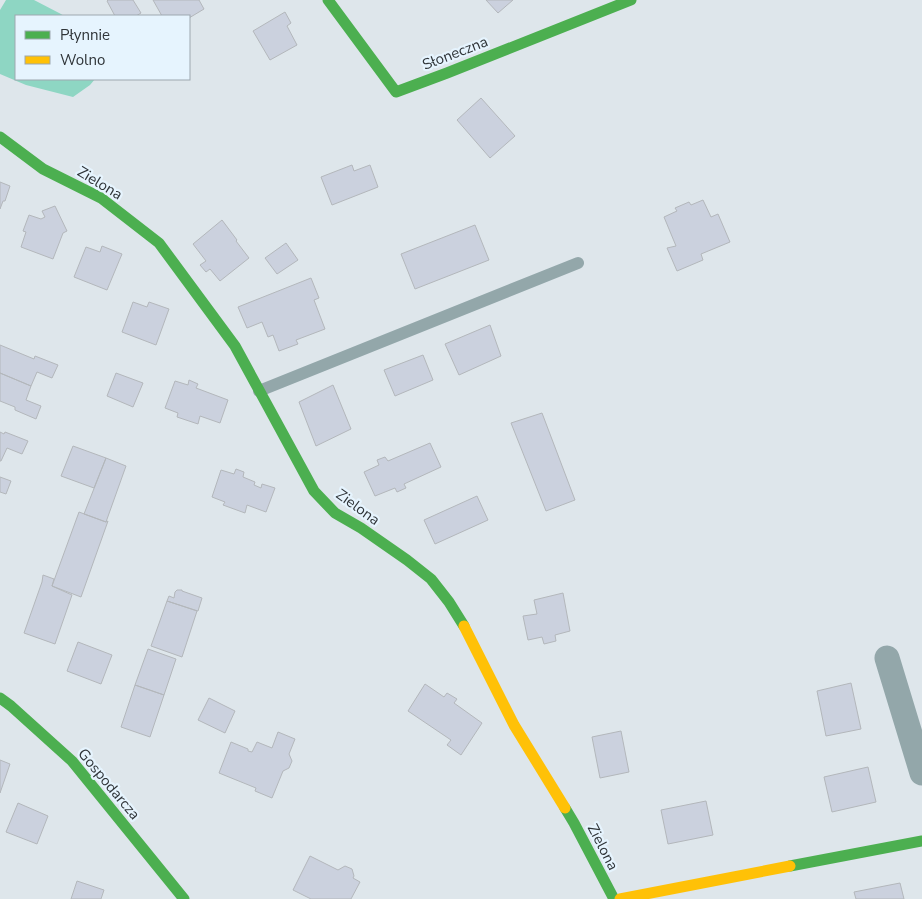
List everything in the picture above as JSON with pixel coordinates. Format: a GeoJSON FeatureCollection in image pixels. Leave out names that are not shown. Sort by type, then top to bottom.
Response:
{"type":"FeatureCollection","features":[{"type":"Feature","properties":{"kind":"street","name":"Słoneczna"},"geometry":{"type":"LineString","coordinates":[[328,0],[396,92],[631,0]]}},
{"type":"Feature","properties":{"kind":"street","name":"Zielona"},"geometry":{"type":"LineString","coordinates":[[0,137],[43,170],[101,198],[159,243],[235,346],[314,491],[336,513],[362,528],[431,579],[450,602],[463,623],[514,725],[574,823],[614,899]]}},
{"type":"Feature","properties":{"kind":"street"},"geometry":{"type":"LineString","coordinates":[[887,658],[922,773]]}},
{"type":"Feature","properties":{"kind":"street","name":"Gospodarcza"},"geometry":{"type":"LineString","coordinates":[[0,698],[72,761],[184,899]]}},
{"type":"Feature","properties":{"kind":"street"},"geometry":{"type":"LineString","coordinates":[[620,899],[922,841]]}},
{"type":"Feature","properties":{"kind":"lane"},"geometry":{"type":"LineString","coordinates":[[259,391],[578,262]]}},
{"type":"Feature","properties":{"kind":"shaded area"},"geometry":{"type":"Polygon","coordinates":[[[6,0],[34,0],[62,15],[15,15],[15,80],[94,80],[73,97],[26,85],[0,74],[0,10],[6,0]]]}},
{"type":"Feature","properties":{"kind":"building"},"geometry":{"type":"Polygon","coordinates":[[[133,0],[141,13],[138,15],[114,15],[107,1],[133,0]]]}},
{"type":"Feature","properties":{"kind":"building"},"geometry":{"type":"Polygon","coordinates":[[[153,0],[199,0],[204,9],[190,17],[190,15],[161,15],[153,0]]]}},
{"type":"Feature","properties":{"kind":"building"},"geometry":{"type":"Polygon","coordinates":[[[486,0],[513,0],[498,13],[486,0]]]}},
{"type":"Feature","properties":{"kind":"building"},"geometry":{"type":"Polygon","coordinates":[[[285,12],[291,23],[287,26],[297,45],[270,60],[253,31],[285,12]]]}},
{"type":"Feature","properties":{"kind":"building"},"geometry":{"type":"Polygon","coordinates":[[[481,98],[515,136],[490,158],[457,120],[481,98]]]}},
{"type":"Feature","properties":{"kind":"building"},"geometry":{"type":"Polygon","coordinates":[[[352,165],[354,171],[370,165],[378,187],[332,205],[321,177],[352,165]]]}},
{"type":"Feature","properties":{"kind":"building"},"geometry":{"type":"Polygon","coordinates":[[[0,182],[10,186],[0,209],[0,182]]]}},
{"type":"Feature","properties":{"kind":"building"},"geometry":{"type":"Polygon","coordinates":[[[703,200],[711,217],[718,214],[730,242],[701,254],[703,260],[677,271],[667,248],[676,246],[664,217],[677,211],[675,208],[689,202],[691,205],[703,200]]]}},
{"type":"Feature","properties":{"kind":"building"},"geometry":{"type":"Polygon","coordinates":[[[55,206],[67,231],[63,233],[53,259],[21,247],[26,232],[23,231],[29,215],[41,219],[45,217],[42,211],[55,206]]]}},
{"type":"Feature","properties":{"kind":"building"},"geometry":{"type":"Polygon","coordinates":[[[222,220],[249,258],[220,281],[210,269],[206,272],[200,265],[206,261],[193,244],[222,220]]]}},
{"type":"Feature","properties":{"kind":"building"},"geometry":{"type":"Polygon","coordinates":[[[475,225],[489,260],[415,289],[401,254],[475,225]]]}},
{"type":"Feature","properties":{"kind":"building"},"geometry":{"type":"Polygon","coordinates":[[[286,243],[298,260],[277,274],[265,258],[286,243]]]}},
{"type":"Feature","properties":{"kind":"building"},"geometry":{"type":"Polygon","coordinates":[[[102,246],[122,254],[107,290],[74,277],[86,247],[100,252],[102,246]]]}},
{"type":"Feature","properties":{"kind":"building"},"geometry":{"type":"Polygon","coordinates":[[[311,278],[319,298],[314,300],[325,329],[296,340],[298,344],[279,351],[273,335],[268,337],[262,322],[247,328],[238,307],[311,278]]]}},
{"type":"Feature","properties":{"kind":"building"},"geometry":{"type":"Polygon","coordinates":[[[133,302],[147,307],[149,302],[169,309],[156,345],[122,332],[133,302]]]}},
{"type":"Feature","properties":{"kind":"building"},"geometry":{"type":"Polygon","coordinates":[[[490,325],[501,356],[459,375],[445,344],[490,325]]]}},
{"type":"Feature","properties":{"kind":"building"},"geometry":{"type":"Polygon","coordinates":[[[0,345],[34,359],[35,356],[58,365],[52,378],[37,372],[31,386],[0,373],[0,345]]]}},
{"type":"Feature","properties":{"kind":"building"},"geometry":{"type":"Polygon","coordinates":[[[423,355],[433,380],[395,396],[384,370],[423,355]]]}},
{"type":"Feature","properties":{"kind":"building"},"geometry":{"type":"Polygon","coordinates":[[[0,373],[31,386],[26,400],[41,406],[36,419],[0,401],[0,373]]]}},
{"type":"Feature","properties":{"kind":"building"},"geometry":{"type":"Polygon","coordinates":[[[116,373],[143,383],[133,407],[107,396],[116,373]]]}},
{"type":"Feature","properties":{"kind":"building"},"geometry":{"type":"Polygon","coordinates":[[[189,380],[198,384],[196,388],[228,400],[220,423],[200,416],[198,424],[177,417],[178,413],[165,408],[175,381],[188,385],[189,380]]]}},
{"type":"Feature","properties":{"kind":"building"},"geometry":{"type":"Polygon","coordinates":[[[333,385],[351,429],[316,446],[299,402],[333,385]]]}},
{"type":"Feature","properties":{"kind":"building"},"geometry":{"type":"Polygon","coordinates":[[[542,413],[575,500],[546,511],[511,423],[542,413]]]}},
{"type":"Feature","properties":{"kind":"building"},"geometry":{"type":"Polygon","coordinates":[[[0,432],[4,434],[5,432],[28,441],[22,454],[7,448],[0,461],[0,432]]]}},
{"type":"Feature","properties":{"kind":"building"},"geometry":{"type":"Polygon","coordinates":[[[430,443],[441,467],[404,484],[406,488],[397,492],[395,488],[375,496],[364,472],[379,465],[377,460],[385,457],[388,461],[430,443]]]}},
{"type":"Feature","properties":{"kind":"building"},"geometry":{"type":"Polygon","coordinates":[[[73,446],[106,458],[94,488],[61,476],[73,446]]]}},
{"type":"Feature","properties":{"kind":"building"},"geometry":{"type":"Polygon","coordinates":[[[106,458],[126,466],[106,522],[84,514],[106,458]]]}},
{"type":"Feature","properties":{"kind":"building"},"geometry":{"type":"Polygon","coordinates":[[[236,469],[244,472],[243,477],[255,482],[254,485],[261,488],[262,484],[275,488],[266,512],[247,505],[245,513],[223,505],[225,502],[212,497],[221,470],[234,474],[236,469]]]}},
{"type":"Feature","properties":{"kind":"building"},"geometry":{"type":"Polygon","coordinates":[[[0,477],[11,481],[6,494],[0,492],[0,477]]]}},
{"type":"Feature","properties":{"kind":"building"},"geometry":{"type":"Polygon","coordinates":[[[477,496],[488,520],[435,544],[424,520],[477,496]]]}},
{"type":"Feature","properties":{"kind":"building"},"geometry":{"type":"Polygon","coordinates":[[[79,512],[106,522],[108,521],[81,597],[52,586],[79,512]]]}},
{"type":"Feature","properties":{"kind":"building"},"geometry":{"type":"Polygon","coordinates":[[[43,575],[54,579],[52,586],[72,595],[55,644],[24,633],[43,575]]]}},
{"type":"Feature","properties":{"kind":"building"},"geometry":{"type":"Polygon","coordinates":[[[177,590],[182,590],[202,598],[198,611],[167,601],[169,596],[174,598],[177,590]]]}},
{"type":"Feature","properties":{"kind":"building"},"geometry":{"type":"Polygon","coordinates":[[[563,593],[570,631],[555,635],[556,641],[544,644],[542,637],[528,640],[523,616],[537,614],[534,600],[563,593]]]}},
{"type":"Feature","properties":{"kind":"building"},"geometry":{"type":"Polygon","coordinates":[[[167,601],[197,611],[182,657],[151,646],[167,601]]]}},
{"type":"Feature","properties":{"kind":"building"},"geometry":{"type":"Polygon","coordinates":[[[78,642],[112,655],[101,684],[67,671],[78,642]]]}},
{"type":"Feature","properties":{"kind":"building"},"geometry":{"type":"Polygon","coordinates":[[[148,649],[176,659],[164,695],[135,685],[148,649]]]}},
{"type":"Feature","properties":{"kind":"building"},"geometry":{"type":"Polygon","coordinates":[[[851,683],[861,729],[826,736],[817,691],[851,683]]]}},
{"type":"Feature","properties":{"kind":"building"},"geometry":{"type":"Polygon","coordinates":[[[425,684],[444,697],[447,693],[457,699],[454,703],[482,723],[461,755],[447,745],[451,740],[408,711],[425,684]]]}},
{"type":"Feature","properties":{"kind":"building"},"geometry":{"type":"Polygon","coordinates":[[[135,685],[164,695],[150,737],[121,727],[135,685]]]}},
{"type":"Feature","properties":{"kind":"building"},"geometry":{"type":"Polygon","coordinates":[[[209,698],[235,711],[225,733],[198,720],[209,698]]]}},
{"type":"Feature","properties":{"kind":"building"},"geometry":{"type":"Polygon","coordinates":[[[621,731],[629,772],[600,778],[592,737],[621,731]]]}},
{"type":"Feature","properties":{"kind":"building"},"geometry":{"type":"Polygon","coordinates":[[[278,732],[295,739],[289,754],[292,761],[289,768],[283,771],[272,798],[255,791],[256,788],[219,773],[231,742],[252,752],[257,742],[272,748],[278,732]]]}},
{"type":"Feature","properties":{"kind":"building"},"geometry":{"type":"Polygon","coordinates":[[[0,760],[10,764],[0,793],[0,760]]]}},
{"type":"Feature","properties":{"kind":"building"},"geometry":{"type":"Polygon","coordinates":[[[868,767],[876,802],[832,812],[824,777],[868,767]]]}},
{"type":"Feature","properties":{"kind":"building"},"geometry":{"type":"Polygon","coordinates":[[[706,801],[713,835],[668,844],[661,810],[706,801]]]}},
{"type":"Feature","properties":{"kind":"building"},"geometry":{"type":"Polygon","coordinates":[[[18,803],[48,816],[37,844],[6,832],[18,803]]]}},
{"type":"Feature","properties":{"kind":"building"},"geometry":{"type":"Polygon","coordinates":[[[310,856],[338,870],[345,866],[352,869],[353,878],[360,882],[351,899],[311,899],[293,890],[310,856]]]}},
{"type":"Feature","properties":{"kind":"building"},"geometry":{"type":"Polygon","coordinates":[[[77,881],[104,890],[101,899],[71,899],[77,881]]]}},
{"type":"Feature","properties":{"kind":"building"},"geometry":{"type":"Polygon","coordinates":[[[900,883],[904,899],[856,899],[854,892],[900,883]]]}},
{"type":"Feature","properties":{"kind":"traffic: fast"},"geometry":{"type":"LineString","coordinates":[[328,0],[396,92],[631,0]]}},
{"type":"Feature","properties":{"kind":"traffic: fast"},"geometry":{"type":"LineString","coordinates":[[0,137],[43,169],[101,198],[159,243],[235,346],[314,491],[335,513],[361,528],[431,579],[449,602],[464,626]]}},
{"type":"Feature","properties":{"kind":"traffic: fast"},"geometry":{"type":"LineString","coordinates":[[0,698],[72,761],[184,899]]}},
{"type":"Feature","properties":{"kind":"traffic: fast"},"geometry":{"type":"LineString","coordinates":[[565,808],[614,899]]}},
{"type":"Feature","properties":{"kind":"traffic: fast"},"geometry":{"type":"LineString","coordinates":[[790,866],[922,841]]}},
{"type":"Feature","properties":{"kind":"traffic: slow"},"geometry":{"type":"LineString","coordinates":[[464,626],[514,725],[565,808]]}},
{"type":"Feature","properties":{"kind":"traffic: slow"},"geometry":{"type":"LineString","coordinates":[[620,899],[790,866]]}}]}
